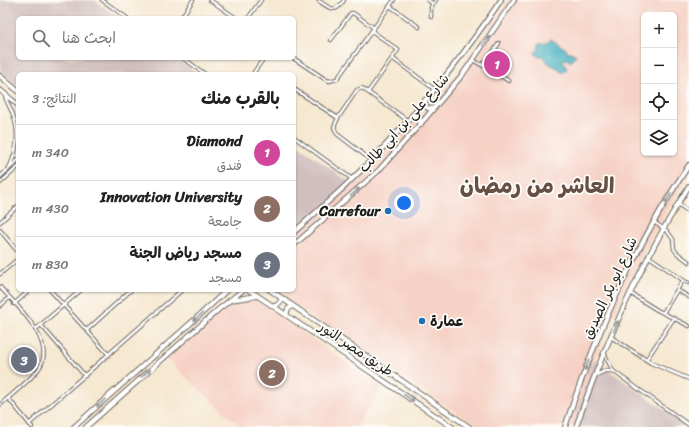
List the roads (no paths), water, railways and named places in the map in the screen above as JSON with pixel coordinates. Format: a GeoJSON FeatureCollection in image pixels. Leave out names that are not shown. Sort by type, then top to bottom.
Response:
{"type":"FeatureCollection","features":[{"type":"Feature","properties":{"kind":"street"},"geometry":{"type":"LineString","coordinates":[[102,0],[124,16]]}},
{"type":"Feature","properties":{"kind":"street"},"geometry":{"type":"LineString","coordinates":[[182,16],[193,0]]}},
{"type":"Feature","properties":{"kind":"street"},"geometry":{"type":"LineString","coordinates":[[210,0],[233,16]]}},
{"type":"Feature","properties":{"kind":"street"},"geometry":{"type":"LineString","coordinates":[[249,16],[261,0]]}},
{"type":"Feature","properties":{"kind":"street"},"geometry":{"type":"LineString","coordinates":[[319,0],[335,10],[344,0]]}},
{"type":"Feature","properties":{"kind":"street"},"geometry":{"type":"LineString","coordinates":[[296,60],[325,79],[333,80],[340,76],[394,0]]}},
{"type":"Feature","properties":{"kind":"street"},"geometry":{"type":"LineString","coordinates":[[428,0],[433,4]]}},
{"type":"Feature","properties":{"kind":"street"},"geometry":{"type":"LineString","coordinates":[[431,17],[432,7],[436,0]]}},
{"type":"Feature","properties":{"kind":"street","name":"شارع على بن ابى طالب"},"geometry":{"type":"LineString","coordinates":[[296,230],[352,179],[408,120],[471,42],[501,0]]}},
{"type":"Feature","properties":{"kind":"street","name":"شارع على بن ابى طالب"},"geometry":{"type":"LineString","coordinates":[[296,244],[378,171],[421,124],[473,60],[514,0]]}},
{"type":"Feature","properties":{"kind":"street"},"geometry":{"type":"LineString","coordinates":[[390,6],[419,27]]}},
{"type":"Feature","properties":{"kind":"street"},"geometry":{"type":"LineString","coordinates":[[331,40],[351,13],[353,13],[398,50],[368,92]]}},
{"type":"Feature","properties":{"kind":"street"},"geometry":{"type":"LineString","coordinates":[[482,65],[489,58],[499,43]]}},
{"type":"Feature","properties":{"kind":"street"},"geometry":{"type":"LineString","coordinates":[[392,58],[434,89]]}},
{"type":"Feature","properties":{"kind":"street"},"geometry":{"type":"LineString","coordinates":[[186,60],[202,72]]}},
{"type":"Feature","properties":{"kind":"street"},"geometry":{"type":"LineString","coordinates":[[254,72],[263,60]]}},
{"type":"Feature","properties":{"kind":"street"},"geometry":{"type":"LineString","coordinates":[[473,60],[509,81]]}},
{"type":"Feature","properties":{"kind":"street"},"geometry":{"type":"LineString","coordinates":[[0,76],[16,89]]}},
{"type":"Feature","properties":{"kind":"street"},"geometry":{"type":"LineString","coordinates":[[371,160],[337,134],[334,127],[338,118],[359,88],[362,88],[408,120]]}},
{"type":"Feature","properties":{"kind":"street"},"geometry":{"type":"LineString","coordinates":[[0,90],[14,118],[16,129],[16,150],[13,161],[8,170]]}},
{"type":"Feature","properties":{"kind":"street"},"geometry":{"type":"LineString","coordinates":[[296,90],[338,118]]}},
{"type":"Feature","properties":{"kind":"street"},"geometry":{"type":"LineString","coordinates":[[3,94],[16,104]]}},
{"type":"Feature","properties":{"kind":"street"},"geometry":{"type":"LineString","coordinates":[[425,100],[426,107],[430,109],[434,108]]}},
{"type":"Feature","properties":{"kind":"street"},"geometry":{"type":"LineString","coordinates":[[412,115],[419,118],[421,124]]}},
{"type":"Feature","properties":{"kind":"street"},"geometry":{"type":"LineString","coordinates":[[296,138],[352,179]]}},
{"type":"Feature","properties":{"kind":"street"},"geometry":{"type":"LineString","coordinates":[[0,177],[16,162]]}},
{"type":"Feature","properties":{"kind":"street","name":"شارع ابو بكر الصديق"},"geometry":{"type":"LineString","coordinates":[[565,427],[590,355],[628,272],[654,222],[689,165]]}},
{"type":"Feature","properties":{"kind":"street"},"geometry":{"type":"LineString","coordinates":[[0,183],[16,169]]}},
{"type":"Feature","properties":{"kind":"street","name":"شارع ابو بكر الصديق"},"geometry":{"type":"LineString","coordinates":[[576,427],[603,352],[630,293],[663,228],[689,186]]}},
{"type":"Feature","properties":{"kind":"street"},"geometry":{"type":"LineString","coordinates":[[678,204],[689,212]]}},
{"type":"Feature","properties":{"kind":"street"},"geometry":{"type":"LineString","coordinates":[[0,222],[16,208]]}},
{"type":"Feature","properties":{"kind":"street"},"geometry":{"type":"LineString","coordinates":[[654,222],[671,234],[674,249],[677,253],[689,261]]}},
{"type":"Feature","properties":{"kind":"street"},"geometry":{"type":"LineString","coordinates":[[0,230],[16,250]]}},
{"type":"Feature","properties":{"kind":"street"},"geometry":{"type":"LineString","coordinates":[[648,256],[689,283]]}},
{"type":"Feature","properties":{"kind":"street"},"geometry":{"type":"LineString","coordinates":[[0,274],[16,261]]}},
{"type":"Feature","properties":{"kind":"street"},"geometry":{"type":"LineString","coordinates":[[663,313],[683,280]]}},
{"type":"Feature","properties":{"kind":"street"},"geometry":{"type":"LineString","coordinates":[[0,287],[36,329],[43,346],[42,363],[38,371],[0,405]]}},
{"type":"Feature","properties":{"kind":"street"},"geometry":{"type":"LineString","coordinates":[[677,290],[689,297]]}},
{"type":"Feature","properties":{"kind":"street"},"geometry":{"type":"LineString","coordinates":[[14,304],[28,292]]}},
{"type":"Feature","properties":{"kind":"street"},"geometry":{"type":"LineString","coordinates":[[52,292],[109,355]]}},
{"type":"Feature","properties":{"kind":"street"},"geometry":{"type":"LineString","coordinates":[[36,329],[79,292]]}},
{"type":"Feature","properties":{"kind":"street"},"geometry":{"type":"LineString","coordinates":[[86,330],[126,292]]}},
{"type":"Feature","properties":{"kind":"street"},"geometry":{"type":"LineString","coordinates":[[29,424],[180,292]]}},
{"type":"Feature","properties":{"kind":"street"},"geometry":{"type":"LineString","coordinates":[[74,427],[224,292]]}},
{"type":"Feature","properties":{"kind":"street"},"geometry":{"type":"LineString","coordinates":[[86,427],[229,300],[240,292]]}},
{"type":"Feature","properties":{"kind":"street","name":"طريق مصر النور"},"geometry":{"type":"LineString","coordinates":[[252,292],[452,427]]}},
{"type":"Feature","properties":{"kind":"street","name":"طريق مصر النور"},"geometry":{"type":"LineString","coordinates":[[273,292],[469,427]]}},
{"type":"Feature","properties":{"kind":"street"},"geometry":{"type":"LineString","coordinates":[[630,293],[663,313],[689,326]]}},
{"type":"Feature","properties":{"kind":"street"},"geometry":{"type":"LineString","coordinates":[[229,300],[257,296]]}},
{"type":"Feature","properties":{"kind":"street"},"geometry":{"type":"LineString","coordinates":[[0,306],[9,298]]}},
{"type":"Feature","properties":{"kind":"street"},"geometry":{"type":"LineString","coordinates":[[273,306],[276,306],[280,302],[281,298]]}},
{"type":"Feature","properties":{"kind":"street"},"geometry":{"type":"LineString","coordinates":[[213,303],[219,309]]}},
{"type":"Feature","properties":{"kind":"street"},"geometry":{"type":"LineString","coordinates":[[286,315],[288,309],[293,306]]}},
{"type":"Feature","properties":{"kind":"street"},"geometry":{"type":"LineString","coordinates":[[646,360],[674,318]]}},
{"type":"Feature","properties":{"kind":"street"},"geometry":{"type":"LineString","coordinates":[[41,325],[85,376]]}},
{"type":"Feature","properties":{"kind":"street"},"geometry":{"type":"LineString","coordinates":[[611,337],[657,366],[689,379]]}},
{"type":"Feature","properties":{"kind":"street"},"geometry":{"type":"LineString","coordinates":[[603,352],[613,371],[689,424]]}},
{"type":"Feature","properties":{"kind":"street"},"geometry":{"type":"LineString","coordinates":[[594,376],[605,370],[613,371]]}},
{"type":"Feature","properties":{"kind":"street"},"geometry":{"type":"LineString","coordinates":[[8,398],[32,427]]}},
{"type":"Feature","properties":{"kind":"water"},"geometry":{"type":"Polygon","coordinates":[[[551,39],[566,49],[567,52],[571,52],[576,55],[571,62],[566,59],[562,59],[567,69],[563,73],[548,63],[542,56],[535,54],[535,52],[538,51],[539,43],[547,42],[551,39]]]}},
{"type":"Feature","properties":{"kind":"place","name":"Diamond"},"geometry":{"type":"Point","coordinates":[497,64]}},
{"type":"Feature","properties":{"kind":"place","name":"Carrefour"},"geometry":{"type":"Point","coordinates":[388,211]}},
{"type":"Feature","properties":{"kind":"place","name":"عمارة"},"geometry":{"type":"Point","coordinates":[422,321]}},
{"type":"Feature","properties":{"kind":"place","name":"مسجد رياض الجنة"},"geometry":{"type":"Point","coordinates":[24,360]}},
{"type":"Feature","properties":{"kind":"place","name":"Innovation University"},"geometry":{"type":"Point","coordinates":[272,373]}},
{"type":"Feature","properties":{"kind":"district","name":"العاشر من رمضان"},"geometry":{"type":"Point","coordinates":[537,185]}}]}
